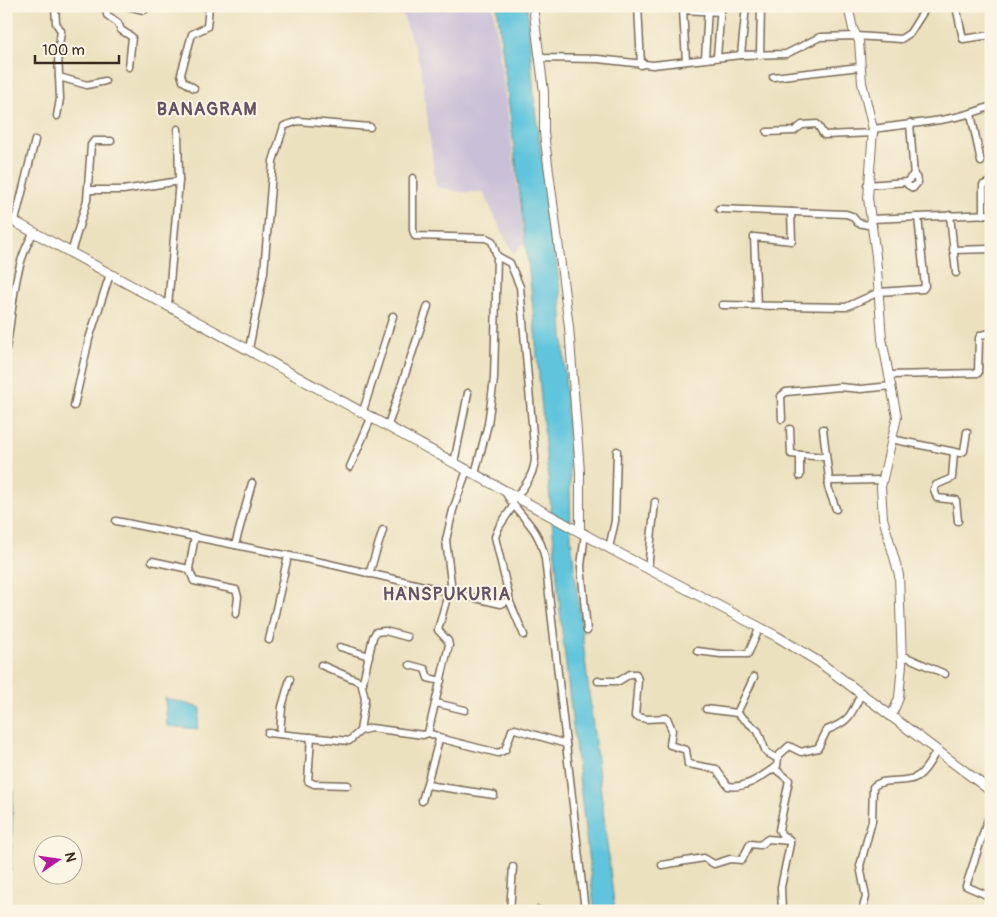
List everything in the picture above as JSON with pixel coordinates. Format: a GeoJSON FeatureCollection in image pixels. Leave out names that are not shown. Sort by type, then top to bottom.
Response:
{"type":"FeatureCollection","features":[{"type":"Feature","properties":{"kind":"main road"},"geometry":{"type":"LineString","coordinates":[[10,219],[610,548],[760,627],[819,662],[991,791]]}},
{"type":"Feature","properties":{"kind":"street"},"geometry":{"type":"LineString","coordinates":[[54,6],[56,23],[61,31],[58,53],[60,99],[57,116]]}},
{"type":"Feature","properties":{"kind":"street"},"geometry":{"type":"LineString","coordinates":[[106,6],[107,15],[118,22],[121,30],[132,37],[129,67]]}},
{"type":"Feature","properties":{"kind":"street"},"geometry":{"type":"LineString","coordinates":[[127,6],[144,10],[150,6]]}},
{"type":"Feature","properties":{"kind":"street"},"geometry":{"type":"LineString","coordinates":[[194,88],[183,81],[180,74],[192,34],[207,27],[210,6]]}},
{"type":"Feature","properties":{"kind":"street"},"geometry":{"type":"LineString","coordinates":[[532,6],[544,92],[544,133],[569,327],[580,472],[580,566],[587,631]]}},
{"type":"Feature","properties":{"kind":"street"},"geometry":{"type":"LineString","coordinates":[[638,6],[641,65]]}},
{"type":"Feature","properties":{"kind":"street"},"geometry":{"type":"LineString","coordinates":[[740,56],[746,6]]}},
{"type":"Feature","properties":{"kind":"street"},"geometry":{"type":"LineString","coordinates":[[760,55],[761,6]]}},
{"type":"Feature","properties":{"kind":"street"},"geometry":{"type":"LineString","coordinates":[[848,6],[853,29],[860,48],[860,66],[874,131],[867,185],[879,292],[882,339],[897,417],[881,480],[883,518],[898,569],[902,655],[899,698],[891,717]]}},
{"type":"Feature","properties":{"kind":"street"},"geometry":{"type":"LineString","coordinates":[[539,58],[598,59],[641,65],[717,57],[794,52],[820,37],[856,36],[901,39],[910,33],[927,6]]}},
{"type":"Feature","properties":{"kind":"street"},"geometry":{"type":"LineString","coordinates":[[956,6],[963,39],[991,36]]}},
{"type":"Feature","properties":{"kind":"street"},"geometry":{"type":"LineString","coordinates":[[705,59],[708,8]]}},
{"type":"Feature","properties":{"kind":"street"},"geometry":{"type":"LineString","coordinates":[[686,61],[683,10],[721,9],[717,57]]}},
{"type":"Feature","properties":{"kind":"street"},"geometry":{"type":"LineString","coordinates":[[773,77],[860,66]]}},
{"type":"Feature","properties":{"kind":"street"},"geometry":{"type":"LineString","coordinates":[[59,77],[87,86],[105,80]]}},
{"type":"Feature","properties":{"kind":"street"},"geometry":{"type":"LineString","coordinates":[[767,132],[794,131],[802,125],[817,124],[824,135],[874,131],[910,123],[971,114],[991,106]]}},
{"type":"Feature","properties":{"kind":"street"},"geometry":{"type":"LineString","coordinates":[[971,114],[981,162]]}},
{"type":"Feature","properties":{"kind":"street"},"geometry":{"type":"LineString","coordinates":[[248,350],[264,272],[273,161],[284,126],[298,121],[370,126]]}},
{"type":"Feature","properties":{"kind":"street"},"geometry":{"type":"LineString","coordinates":[[907,182],[911,188],[916,187],[918,180],[914,177],[910,123]]}},
{"type":"Feature","properties":{"kind":"street"},"geometry":{"type":"LineString","coordinates":[[168,306],[179,181],[178,129]]}},
{"type":"Feature","properties":{"kind":"street"},"geometry":{"type":"LineString","coordinates":[[10,219],[35,140]]}},
{"type":"Feature","properties":{"kind":"street"},"geometry":{"type":"LineString","coordinates":[[71,253],[82,222],[88,190],[91,145],[94,141],[111,141]]}},
{"type":"Feature","properties":{"kind":"street"},"geometry":{"type":"LineString","coordinates":[[907,182],[910,177],[914,177]]}},
{"type":"Feature","properties":{"kind":"street"},"geometry":{"type":"LineString","coordinates":[[413,178],[413,230],[416,236],[486,238],[492,241],[497,256],[494,379],[488,424],[471,472],[453,510],[446,540],[451,575],[449,592],[439,625],[440,633],[446,638],[449,645],[428,733]]}},
{"type":"Feature","properties":{"kind":"street"},"geometry":{"type":"LineString","coordinates":[[88,190],[123,190],[179,181]]}},
{"type":"Feature","properties":{"kind":"street"},"geometry":{"type":"LineString","coordinates":[[867,185],[907,182]]}},
{"type":"Feature","properties":{"kind":"street"},"geometry":{"type":"LineString","coordinates":[[719,209],[846,214],[852,216],[858,223],[918,217],[987,214],[982,190],[983,186],[991,182]]}},
{"type":"Feature","properties":{"kind":"street"},"geometry":{"type":"LineString","coordinates":[[757,305],[754,237],[792,241],[792,212]]}},
{"type":"Feature","properties":{"kind":"street"},"geometry":{"type":"LineString","coordinates":[[950,215],[956,273]]}},
{"type":"Feature","properties":{"kind":"street"},"geometry":{"type":"LineString","coordinates":[[722,305],[846,307],[879,292],[925,288],[918,217]]}},
{"type":"Feature","properties":{"kind":"street"},"geometry":{"type":"LineString","coordinates":[[6,349],[16,277],[24,250],[34,232]]}},
{"type":"Feature","properties":{"kind":"street"},"geometry":{"type":"LineString","coordinates":[[953,250],[991,248]]}},
{"type":"Feature","properties":{"kind":"street"},"geometry":{"type":"LineString","coordinates":[[497,256],[510,263],[514,270],[520,287],[524,323],[535,458],[534,470],[530,480],[517,496]]}},
{"type":"Feature","properties":{"kind":"street"},"geometry":{"type":"LineString","coordinates":[[74,406],[89,339],[110,274]]}},
{"type":"Feature","properties":{"kind":"street"},"geometry":{"type":"LineString","coordinates":[[388,425],[428,306]]}},
{"type":"Feature","properties":{"kind":"street"},"geometry":{"type":"LineString","coordinates":[[363,411],[393,316]]}},
{"type":"Feature","properties":{"kind":"street"},"geometry":{"type":"LineString","coordinates":[[890,375],[978,373],[979,338],[981,335],[991,333]]}},
{"type":"Feature","properties":{"kind":"street"},"geometry":{"type":"LineString","coordinates":[[782,419],[781,396],[786,392],[840,387],[861,389],[892,386]]}},
{"type":"Feature","properties":{"kind":"street"},"geometry":{"type":"LineString","coordinates":[[454,462],[468,393]]}},
{"type":"Feature","properties":{"kind":"street"},"geometry":{"type":"LineString","coordinates":[[350,467],[372,416]]}},
{"type":"Feature","properties":{"kind":"street"},"geometry":{"type":"LineString","coordinates":[[790,429],[790,451],[793,455],[825,457]]}},
{"type":"Feature","properties":{"kind":"street"},"geometry":{"type":"LineString","coordinates":[[822,429],[828,487],[836,509]]}},
{"type":"Feature","properties":{"kind":"street"},"geometry":{"type":"LineString","coordinates":[[891,439],[954,452],[964,452],[967,432]]}},
{"type":"Feature","properties":{"kind":"street"},"geometry":{"type":"LineString","coordinates":[[610,548],[615,521],[617,451]]}},
{"type":"Feature","properties":{"kind":"street"},"geometry":{"type":"LineString","coordinates":[[954,452],[952,478],[936,485],[934,489],[937,498],[953,499],[957,502],[958,521]]}},
{"type":"Feature","properties":{"kind":"street"},"geometry":{"type":"LineString","coordinates":[[800,456],[800,476]]}},
{"type":"Feature","properties":{"kind":"street"},"geometry":{"type":"LineString","coordinates":[[828,479],[832,481],[881,480]]}},
{"type":"Feature","properties":{"kind":"street"},"geometry":{"type":"LineString","coordinates":[[235,545],[252,483]]}},
{"type":"Feature","properties":{"kind":"street"},"geometry":{"type":"LineString","coordinates":[[504,489],[514,506],[532,525],[544,548],[585,911]]}},
{"type":"Feature","properties":{"kind":"street"},"geometry":{"type":"LineString","coordinates":[[648,568],[654,502]]}},
{"type":"Feature","properties":{"kind":"street"},"geometry":{"type":"LineString","coordinates":[[514,506],[499,527],[495,537],[509,600],[524,635]]}},
{"type":"Feature","properties":{"kind":"street"},"geometry":{"type":"LineString","coordinates":[[116,521],[288,556],[496,604],[506,603],[509,600]]}},
{"type":"Feature","properties":{"kind":"street"},"geometry":{"type":"LineString","coordinates":[[369,574],[383,530]]}},
{"type":"Feature","properties":{"kind":"street"},"geometry":{"type":"LineString","coordinates":[[194,536],[189,569],[194,581],[236,590],[238,597],[236,614]]}},
{"type":"Feature","properties":{"kind":"street"},"geometry":{"type":"LineString","coordinates":[[269,640],[288,556]]}},
{"type":"Feature","properties":{"kind":"street"},"geometry":{"type":"LineString","coordinates":[[152,561],[189,569]]}},
{"type":"Feature","properties":{"kind":"street"},"geometry":{"type":"LineString","coordinates":[[697,651],[721,654],[748,654],[760,627]]}},
{"type":"Feature","properties":{"kind":"street"},"geometry":{"type":"LineString","coordinates":[[360,731],[365,699],[363,683],[373,637],[376,632],[385,631],[407,637]]}},
{"type":"Feature","properties":{"kind":"street"},"geometry":{"type":"LineString","coordinates":[[340,648],[368,656]]}},
{"type":"Feature","properties":{"kind":"street"},"geometry":{"type":"LineString","coordinates":[[902,655],[945,674]]}},
{"type":"Feature","properties":{"kind":"street"},"geometry":{"type":"LineString","coordinates":[[321,665],[363,683]]}},
{"type":"Feature","properties":{"kind":"street"},"geometry":{"type":"LineString","coordinates":[[410,665],[423,668],[426,677],[441,681]]}},
{"type":"Feature","properties":{"kind":"street"},"geometry":{"type":"LineString","coordinates":[[598,681],[619,681],[630,674],[636,674],[638,680],[636,716],[667,718],[672,730],[670,746],[686,750],[688,764],[716,770],[728,786],[757,781],[778,764],[778,758],[789,746],[801,752],[818,748],[827,730],[839,726],[850,718],[861,694]]}},
{"type":"Feature","properties":{"kind":"street"},"geometry":{"type":"LineString","coordinates":[[736,713],[754,678]]}},
{"type":"Feature","properties":{"kind":"street"},"geometry":{"type":"LineString","coordinates":[[280,734],[284,700],[290,679]]}},
{"type":"Feature","properties":{"kind":"street"},"geometry":{"type":"LineString","coordinates":[[436,703],[465,710]]}},
{"type":"Feature","properties":{"kind":"street"},"geometry":{"type":"LineString","coordinates":[[706,709],[736,713],[760,734],[766,752],[778,758]]}},
{"type":"Feature","properties":{"kind":"street"},"geometry":{"type":"LineString","coordinates":[[268,733],[349,741],[360,731],[371,728],[423,735],[428,733],[439,738],[498,753],[505,750],[512,730],[515,729],[566,744]]}},
{"type":"Feature","properties":{"kind":"street"},"geometry":{"type":"LineString","coordinates":[[311,737],[308,781],[314,784],[348,785]]}},
{"type":"Feature","properties":{"kind":"street"},"geometry":{"type":"LineString","coordinates":[[422,800],[439,738]]}},
{"type":"Feature","properties":{"kind":"street"},"geometry":{"type":"LineString","coordinates":[[862,911],[866,897],[860,866],[872,821],[873,787],[881,782],[919,776],[937,750]]}},
{"type":"Feature","properties":{"kind":"street"},"geometry":{"type":"LineString","coordinates":[[774,768],[789,780],[779,830],[790,841]]}},
{"type":"Feature","properties":{"kind":"street"},"geometry":{"type":"LineString","coordinates":[[427,785],[494,795]]}},
{"type":"Feature","properties":{"kind":"street"},"geometry":{"type":"LineString","coordinates":[[991,810],[966,886],[991,897]]}},
{"type":"Feature","properties":{"kind":"street"},"geometry":{"type":"LineString","coordinates":[[662,865],[701,858],[714,864],[730,859],[742,860],[750,844],[760,845],[768,839],[790,841]]}},
{"type":"Feature","properties":{"kind":"street"},"geometry":{"type":"LineString","coordinates":[[782,911],[781,887],[790,841]]}},
{"type":"Feature","properties":{"kind":"street"},"geometry":{"type":"LineString","coordinates":[[510,911],[513,867]]}},
{"type":"Feature","properties":{"kind":"shaded area"},"geometry":{"type":"Polygon","coordinates":[[[400,6],[493,6],[525,243],[513,254],[483,192],[462,192],[436,187],[421,68],[400,6]]]}},
{"type":"Feature","properties":{"kind":"water"},"geometry":{"type":"Polygon","coordinates":[[[497,6],[527,6],[535,109],[561,296],[570,474],[571,540],[615,911],[594,911],[562,632],[531,288],[497,6]]]}},
{"type":"Feature","properties":{"kind":"water"},"geometry":{"type":"Polygon","coordinates":[[[165,698],[201,708],[197,729],[167,726],[165,698]]]}},
{"type":"Feature","properties":{"kind":"water"},"geometry":{"type":"Polygon","coordinates":[[[6,792],[13,792],[11,871],[6,871],[6,792]]]}},
{"type":"Feature","properties":{"kind":"district","name":"BANAGRAM"},"geometry":{"type":"Point","coordinates":[207,109]}},
{"type":"Feature","properties":{"kind":"district","name":"HANSPUKURIA"},"geometry":{"type":"Point","coordinates":[447,594]}}]}
